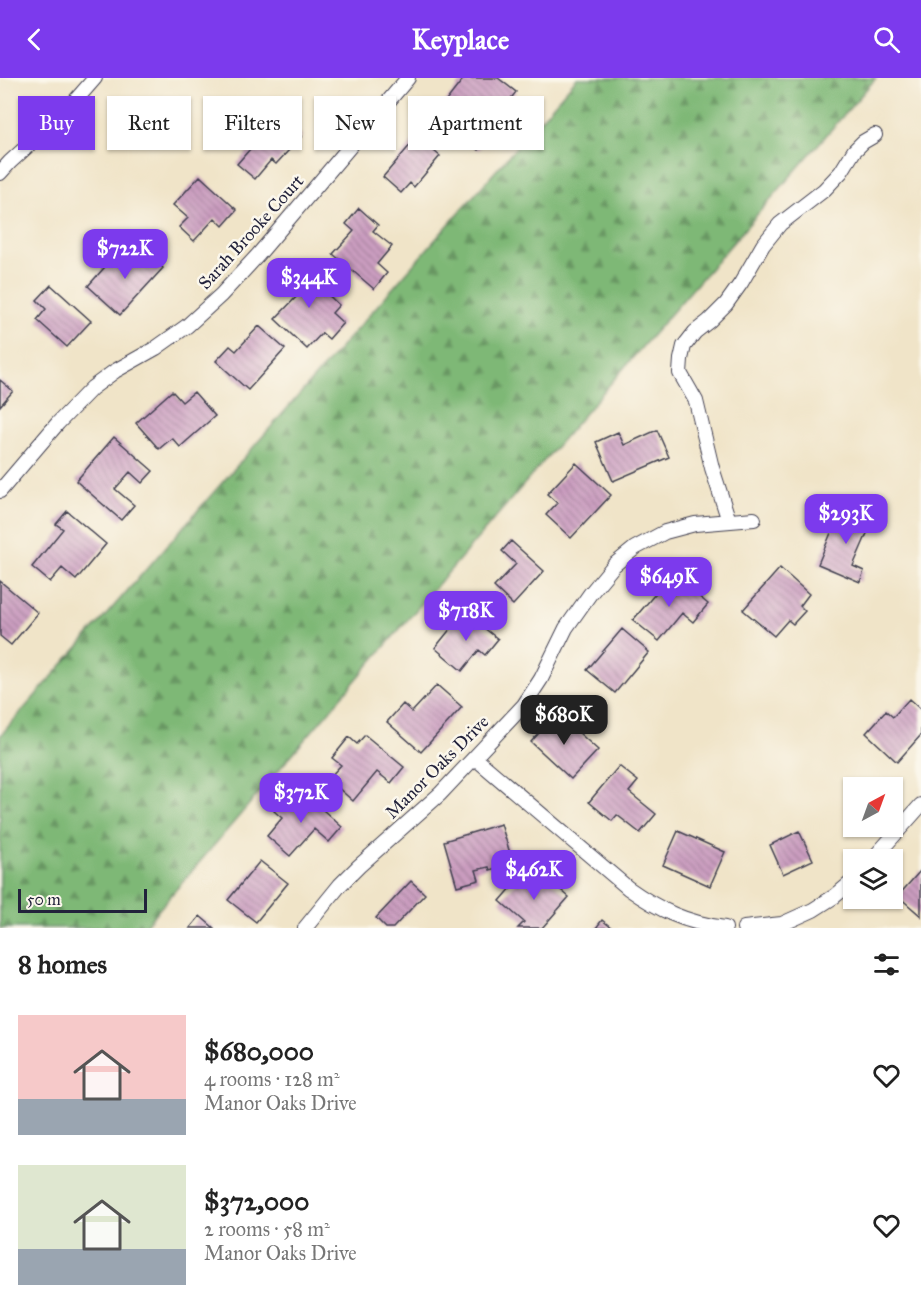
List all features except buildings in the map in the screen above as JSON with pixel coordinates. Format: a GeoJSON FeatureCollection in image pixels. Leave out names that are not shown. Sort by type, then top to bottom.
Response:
{"type":"FeatureCollection","features":[{"type":"Feature","properties":{"kind":"street"},"geometry":{"type":"LineString","coordinates":[[0,173],[68,109],[95,78]]}},
{"type":"Feature","properties":{"kind":"street","name":"Sarah Brooke Court"},"geometry":{"type":"LineString","coordinates":[[0,491],[58,423],[92,388],[187,326],[221,295],[258,255],[408,78]]}},
{"type":"Feature","properties":{"kind":"street"},"geometry":{"type":"LineString","coordinates":[[729,521],[712,468],[696,401],[680,373],[684,346],[695,332],[726,304],[763,245],[780,224],[824,190],[841,172],[854,151],[875,135]]}},
{"type":"Feature","properties":{"kind":"street","name":"Manor Oaks Drive"},"geometry":{"type":"LineString","coordinates":[[305,928],[340,885],[440,794],[524,705],[541,679],[566,628],[614,565],[635,548],[665,532],[695,524],[754,519]]}},
{"type":"Feature","properties":{"kind":"street"},"geometry":{"type":"LineString","coordinates":[[475,758],[648,902],[670,914],[707,926],[725,928]]}},
{"type":"Feature","properties":{"kind":"street"},"geometry":{"type":"LineString","coordinates":[[882,849],[921,805]]}},
{"type":"Feature","properties":{"kind":"street"},"geometry":{"type":"LineString","coordinates":[[744,928],[782,926],[813,910],[843,889]]}},
{"type":"Feature","properties":{"kind":"green space"},"geometry":{"type":"Polygon","coordinates":[[[577,78],[876,78],[143,928],[0,928],[0,736],[514,150],[544,150],[544,116],[577,78]]]}}]}
